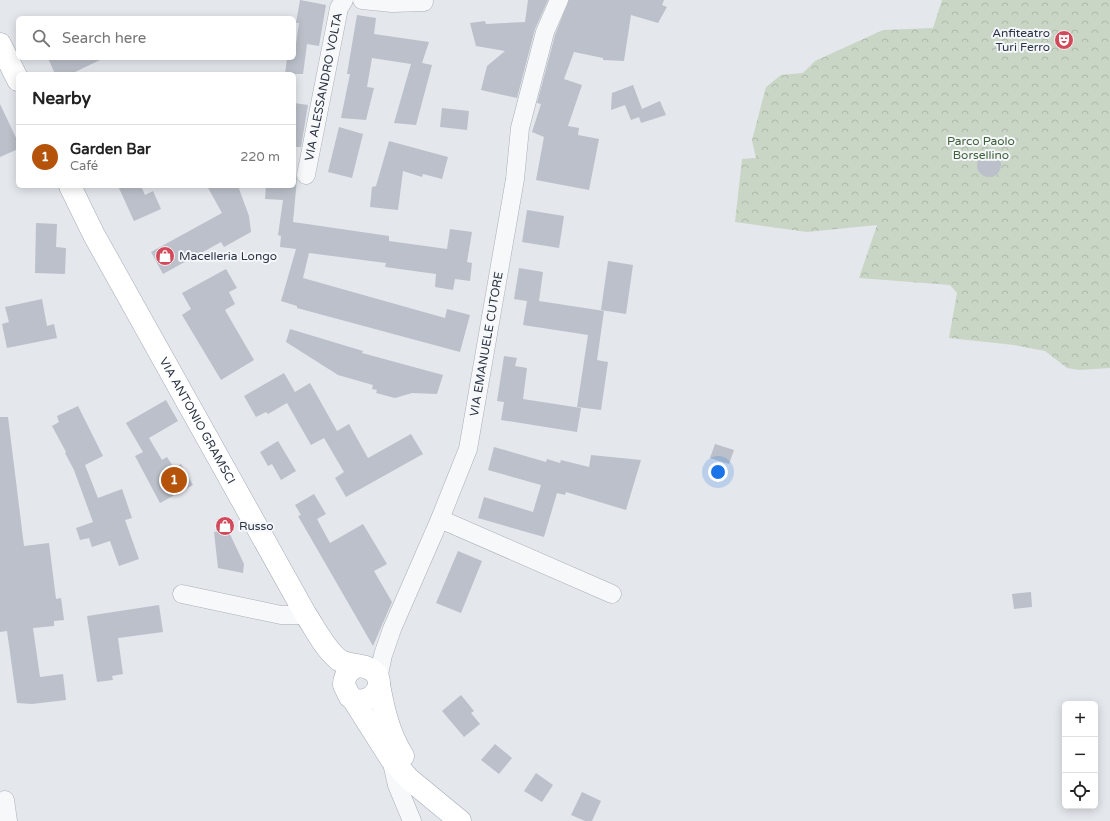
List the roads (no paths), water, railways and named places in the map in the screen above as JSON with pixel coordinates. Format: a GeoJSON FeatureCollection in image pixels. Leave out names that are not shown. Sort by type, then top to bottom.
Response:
{"type":"FeatureCollection","features":[{"type":"Feature","properties":{"kind":"main road"},"geometry":{"type":"LineString","coordinates":[[0,44],[16,76]]}},
{"type":"Feature","properties":{"kind":"main road","name":"VIA ANTONIO GRAMSCI"},"geometry":{"type":"LineString","coordinates":[[71,188],[98,242],[306,615],[330,652]]}},
{"type":"Feature","properties":{"kind":"main road"},"geometry":{"type":"LineString","coordinates":[[330,652],[344,663],[372,670],[378,682],[385,717],[391,735],[430,795]]}},
{"type":"Feature","properties":{"kind":"main road"},"geometry":{"type":"LineString","coordinates":[[330,652],[334,669],[391,759],[409,779],[460,821]]}},
{"type":"Feature","properties":{"kind":"main road"},"geometry":{"type":"LineString","coordinates":[[349,694],[346,675],[353,668],[360,666]]}},
{"type":"Feature","properties":{"kind":"main road"},"geometry":{"type":"LineString","coordinates":[[349,694],[363,701],[369,699],[376,692],[378,682]]}},
{"type":"Feature","properties":{"kind":"street","name":"VIA ALESSANDRO VOLTA"},"geometry":{"type":"LineString","coordinates":[[306,175],[339,8],[344,0]]}},
{"type":"Feature","properties":{"kind":"street"},"geometry":{"type":"LineString","coordinates":[[362,0],[392,3],[424,2]]}},
{"type":"Feature","properties":{"kind":"street","name":"VIA EMANUELE CUTORE"},"geometry":{"type":"LineString","coordinates":[[378,682],[383,655],[392,629],[440,519],[468,449],[514,179],[520,128],[545,32],[559,0]]}},
{"type":"Feature","properties":{"kind":"street"},"geometry":{"type":"LineString","coordinates":[[440,519],[612,594]]}},
{"type":"Feature","properties":{"kind":"street"},"geometry":{"type":"LineString","coordinates":[[182,594],[281,615],[306,615]]}},
{"type":"Feature","properties":{"kind":"street"},"geometry":{"type":"LineString","coordinates":[[391,759],[397,785],[412,821]]}},
{"type":"Feature","properties":{"kind":"street"},"geometry":{"type":"LineString","coordinates":[[5,800],[8,821]]}},
{"type":"Feature","properties":{"kind":"place","name":"Anfiteatro Turi Ferro"},"geometry":{"type":"Point","coordinates":[1064,40]}},
{"type":"Feature","properties":{"kind":"place","name":"Macelleria Longo"},"geometry":{"type":"Point","coordinates":[165,256]}},
{"type":"Feature","properties":{"kind":"place","name":"Garden Bar"},"geometry":{"type":"Point","coordinates":[174,480]}},
{"type":"Feature","properties":{"kind":"place","name":"Russo"},"geometry":{"type":"Point","coordinates":[225,526]}},
{"type":"Feature","properties":{"kind":"park label","name":"Parco Paolo Borsellino"},"geometry":{"type":"Point","coordinates":[981,148]}}]}
